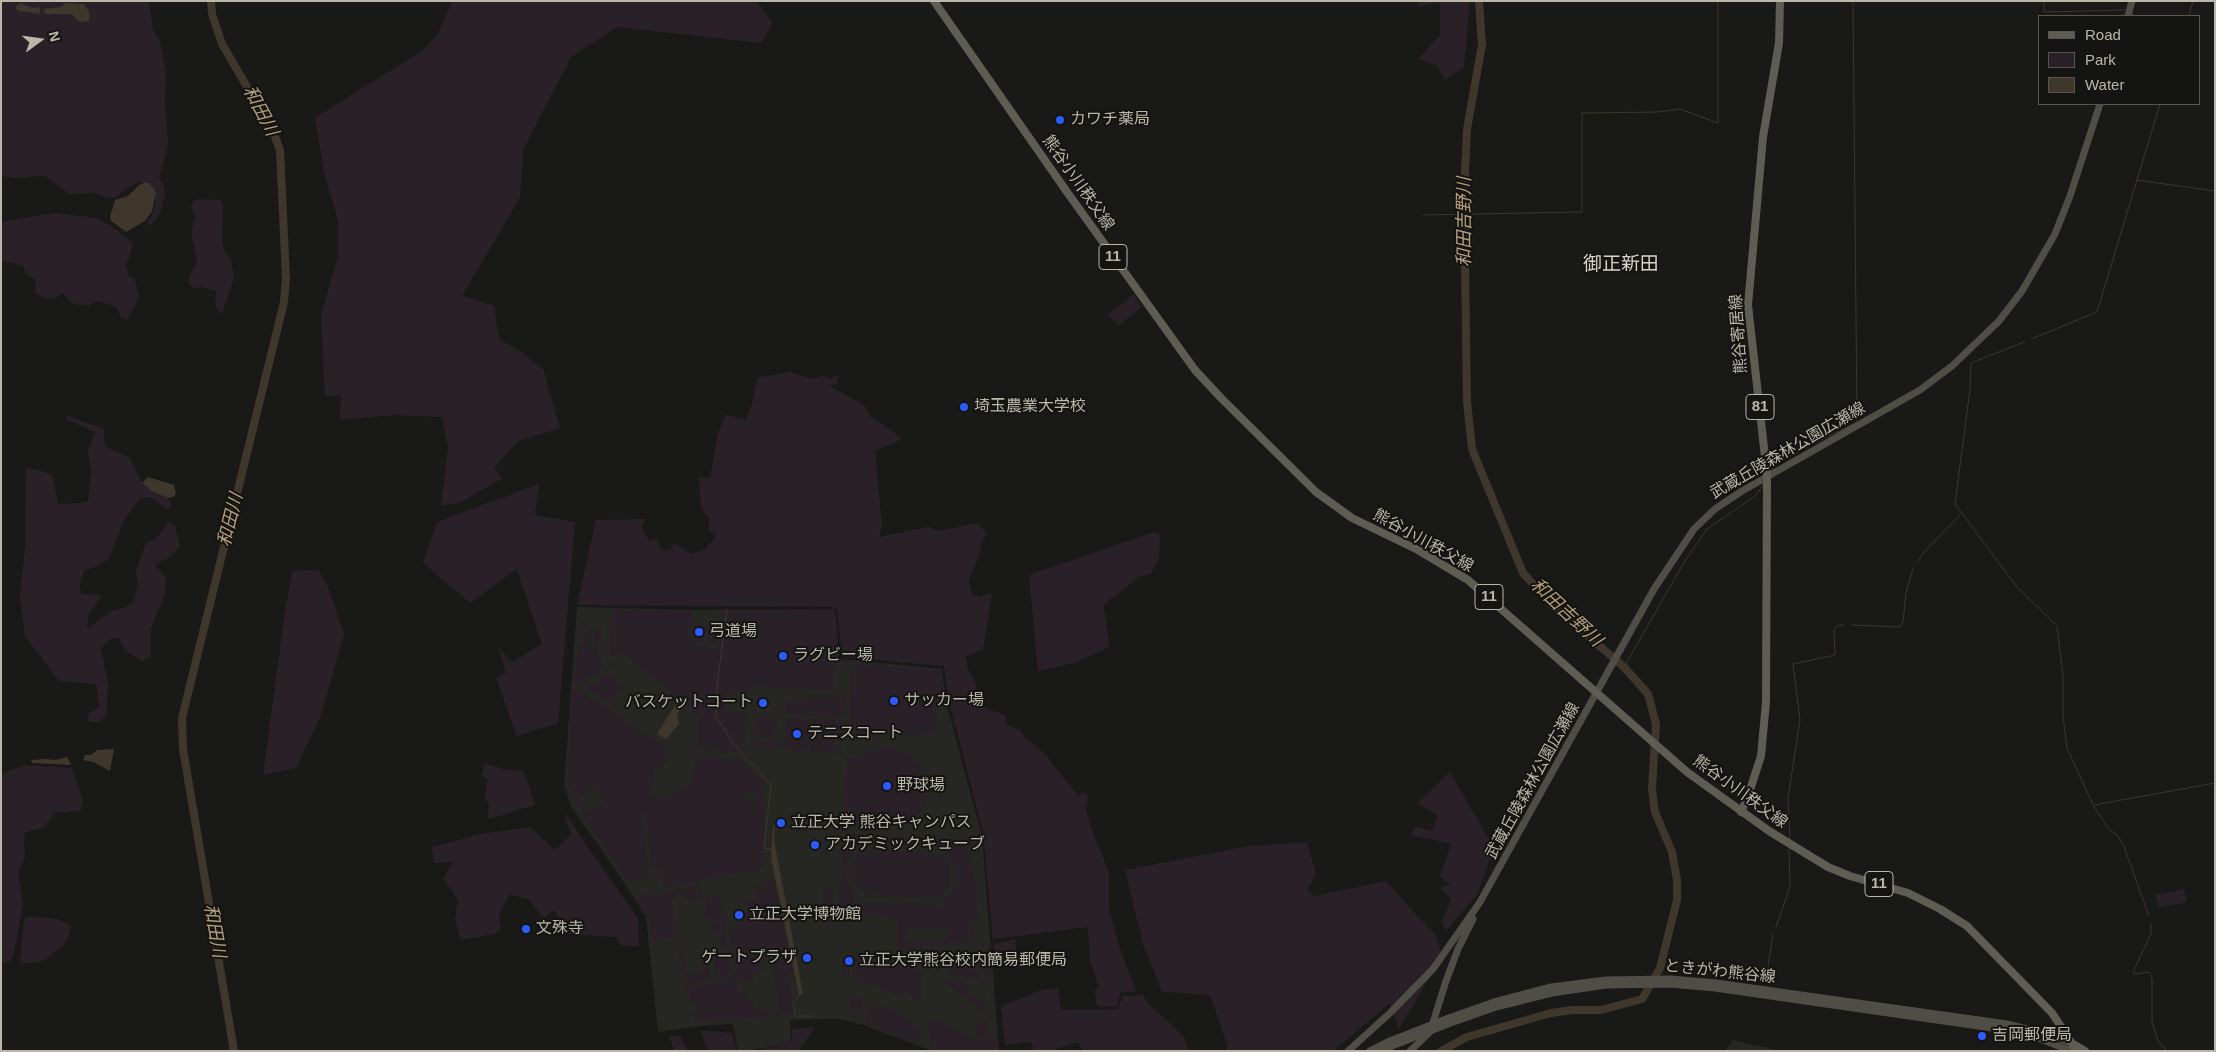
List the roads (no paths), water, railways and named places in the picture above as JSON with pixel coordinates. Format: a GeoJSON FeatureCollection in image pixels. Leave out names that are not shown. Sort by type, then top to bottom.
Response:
{"type":"FeatureCollection","features":[{"type":"Feature","properties":{"kind":"main road","name":"熊谷小川秩父線"},"geometry":{"type":"LineString","coordinates":[[934,1],[1128,278],[1196,370],[1221,398],[1324,499],[1352,518],[1418,550],[1468,580],[1694,778],[1797,850],[1828,867],[1850,876],[1908,893],[1962,922],[2048,1008],[2074,1048],[2085,1051]]}},
{"type":"Feature","properties":{"kind":"main road","name":"熊谷寄居線"},"geometry":{"type":"LineString","coordinates":[[1741,812],[1755,776],[1764,737],[1768,637],[1770,474],[1748,305],[1764,137],[1779,43],[1780,1]]}},
{"type":"Feature","properties":{"kind":"main road"},"geometry":{"type":"LineString","coordinates":[[2128,15],[2132,1]]}},
{"type":"Feature","properties":{"kind":"main road","name":"武蔵丘陵森林公園広瀬線"},"geometry":{"type":"LineString","coordinates":[[1410,1051],[1430,1032],[1452,965],[1480,902],[1654,589],[1694,529],[1726,500],[1920,390],[1952,366],[1999,321],[2022,291],[2064,215],[2100,105]]}},
{"type":"Feature","properties":{"kind":"main road","name":"武蔵丘陵森林公園広瀬線"},"geometry":{"type":"LineString","coordinates":[[1348,1051],[1390,1013],[1433,969],[1480,902]]}},
{"type":"Feature","properties":{"kind":"main road","name":"ときがわ熊谷線"},"geometry":{"type":"LineString","coordinates":[[1370,1051],[1447,1021],[1496,1007],[1552,993],[1633,981],[1716,983],[2007,1024],[2051,1035],[2074,1048]]}},
{"type":"Feature","properties":{"kind":"main road","name":"ときがわ熊谷線"},"geometry":{"type":"LineString","coordinates":[[1382,1051],[1391,1044]]}},
{"type":"Feature","properties":{"kind":"water"},"geometry":{"type":"Polygon","coordinates":[[[21,3],[32,8],[40,7],[40,14],[18,11],[15,7],[21,3]]]}},
{"type":"Feature","properties":{"kind":"water"},"geometry":{"type":"Polygon","coordinates":[[[66,3],[84,4],[89,11],[89,21],[80,22],[71,14],[46,14],[43,9],[61,7],[66,3]]]}},
{"type":"Feature","properties":{"kind":"water"},"geometry":{"type":"Polygon","coordinates":[[[147,182],[156,193],[152,211],[145,221],[126,232],[111,221],[110,217],[115,200],[128,196],[139,185],[147,182]]]}},
{"type":"Feature","properties":{"kind":"water"},"geometry":{"type":"Polygon","coordinates":[[[148,477],[174,485],[176,494],[168,498],[152,491],[142,483],[148,477]]]}},
{"type":"Feature","properties":{"kind":"water"},"geometry":{"type":"Polygon","coordinates":[[[681,696],[682,706],[677,715],[679,724],[666,739],[657,734],[681,696]]]}},
{"type":"Feature","properties":{"kind":"water"},"geometry":{"type":"Polygon","coordinates":[[[114,749],[110,771],[93,762],[83,760],[85,755],[91,755],[97,750],[114,749]]]}},
{"type":"Feature","properties":{"kind":"water"},"geometry":{"type":"Polygon","coordinates":[[[67,757],[71,765],[32,763],[31,760],[56,760],[67,757]]]}},
{"type":"Feature","properties":{"kind":"water"},"geometry":{"type":"Polygon","coordinates":[[[773,827],[775,827],[774,840],[803,994],[799,995],[771,858],[773,827]]]}},
{"type":"Feature","properties":{"kind":"waterway","name":"和田川"},"geometry":{"type":"LineString","coordinates":[[211,1],[212,14],[222,44],[273,131],[280,150],[286,278],[284,302],[182,718],[183,749],[234,1051]]}},
{"type":"Feature","properties":{"kind":"waterway","name":"和田吉野川"},"geometry":{"type":"LineString","coordinates":[[1441,1051],[1467,1037],[1551,1013],[1573,1010],[1601,1010],[1642,999],[1660,968],[1677,900],[1677,880],[1672,852],[1655,812],[1652,789],[1656,724],[1648,694],[1624,667],[1553,606],[1523,573],[1472,449],[1467,401],[1464,194],[1467,129],[1482,45],[1479,1]]}},
{"type":"Feature","properties":{"kind":"waterway"},"geometry":{"type":"LineString","coordinates":[[1423,215],[1582,212],[1582,113],[1657,112],[1680,109],[1718,123],[1718,1]]}},
{"type":"Feature","properties":{"kind":"waterway"},"geometry":{"type":"LineString","coordinates":[[1772,470],[1777,462],[1857,422],[1853,1]]}},
{"type":"Feature","properties":{"kind":"waterway"},"geometry":{"type":"LineString","coordinates":[[2044,1],[2044,12],[2125,10]]}},
{"type":"Feature","properties":{"kind":"waterway"},"geometry":{"type":"LineString","coordinates":[[2189,15],[2193,1]]}},
{"type":"Feature","properties":{"kind":"waterway"},"geometry":{"type":"LineString","coordinates":[[2031,339],[2097,312],[2160,105]]}},
{"type":"Feature","properties":{"kind":"waterway"},"geometry":{"type":"LineString","coordinates":[[2136,180],[2215,191]]}},
{"type":"Feature","properties":{"kind":"waterway"},"geometry":{"type":"LineString","coordinates":[[2024,342],[1971,363],[1970,389],[1955,504],[2016,586],[2057,626],[2063,675],[2063,716],[2067,748],[2093,805],[2108,828],[2118,836],[2124,847],[2149,916]]}},
{"type":"Feature","properties":{"kind":"waterway"},"geometry":{"type":"LineString","coordinates":[[1624,667],[1685,561],[1707,529],[1755,496],[1764,484]]}},
{"type":"Feature","properties":{"kind":"waterway"},"geometry":{"type":"LineString","coordinates":[[1917,562],[1925,551],[1961,514]]}},
{"type":"Feature","properties":{"kind":"waterway"},"geometry":{"type":"LineString","coordinates":[[1851,625],[1900,627],[1903,622],[1906,593],[1913,568]]}},
{"type":"Feature","properties":{"kind":"waterway"},"geometry":{"type":"LineString","coordinates":[[727,609],[717,686],[716,716],[733,743],[771,785],[764,848],[772,849]]}},
{"type":"Feature","properties":{"kind":"waterway"},"geometry":{"type":"LineString","coordinates":[[1790,839],[1788,798],[1800,720],[1793,664],[1835,655],[1834,630],[1837,626],[1844,625]]}},
{"type":"Feature","properties":{"kind":"waterway"},"geometry":{"type":"LineString","coordinates":[[2094,805],[2215,783]]}},
{"type":"Feature","properties":{"kind":"waterway"},"geometry":{"type":"LineString","coordinates":[[1776,927],[1790,887],[1789,849]]}},
{"type":"Feature","properties":{"kind":"waterway"},"geometry":{"type":"LineString","coordinates":[[2151,923],[2151,934],[2133,972],[2136,974],[2149,972],[2152,978],[2152,1022],[2158,1041],[2167,1051]]}},
{"type":"Feature","properties":{"kind":"waterway"},"geometry":{"type":"LineString","coordinates":[[1766,979],[1773,934]]}},
{"type":"Feature","properties":{"kind":"waterway"},"geometry":{"type":"LineString","coordinates":[[800,995],[793,1003],[795,1016],[812,1016]]}},
{"type":"Feature","properties":{"kind":"place","name":"カワチ薬局"},"geometry":{"type":"Point","coordinates":[1060,120]}},
{"type":"Feature","properties":{"kind":"place","name":"埼玉農業大学校"},"geometry":{"type":"Point","coordinates":[964,407]}},
{"type":"Feature","properties":{"kind":"place","name":"弓道場"},"geometry":{"type":"Point","coordinates":[699,632]}},
{"type":"Feature","properties":{"kind":"place","name":"ラグビー場"},"geometry":{"type":"Point","coordinates":[783,656]}},
{"type":"Feature","properties":{"kind":"place","name":"サッカー場"},"geometry":{"type":"Point","coordinates":[894,701]}},
{"type":"Feature","properties":{"kind":"place","name":"バスケットコート"},"geometry":{"type":"Point","coordinates":[763,703]}},
{"type":"Feature","properties":{"kind":"place","name":"テニスコート"},"geometry":{"type":"Point","coordinates":[797,734]}},
{"type":"Feature","properties":{"kind":"place","name":"野球場"},"geometry":{"type":"Point","coordinates":[887,786]}},
{"type":"Feature","properties":{"kind":"place","name":"立正大学 熊谷キャンパス"},"geometry":{"type":"Point","coordinates":[781,823]}},
{"type":"Feature","properties":{"kind":"place","name":"アカデミックキューブ"},"geometry":{"type":"Point","coordinates":[815,845]}},
{"type":"Feature","properties":{"kind":"place","name":"立正大学博物館"},"geometry":{"type":"Point","coordinates":[739,915]}},
{"type":"Feature","properties":{"kind":"place","name":"文殊寺"},"geometry":{"type":"Point","coordinates":[526,929]}},
{"type":"Feature","properties":{"kind":"place","name":"ゲートプラザ"},"geometry":{"type":"Point","coordinates":[807,958]}},
{"type":"Feature","properties":{"kind":"place","name":"立正大学熊谷校内簡易郵便局"},"geometry":{"type":"Point","coordinates":[849,961]}},
{"type":"Feature","properties":{"kind":"place","name":"吉岡郵便局"},"geometry":{"type":"Point","coordinates":[1982,1036]}},
{"type":"Feature","properties":{"kind":"district","name":"御正新田"},"geometry":{"type":"Point","coordinates":[1621,265]}}]}
